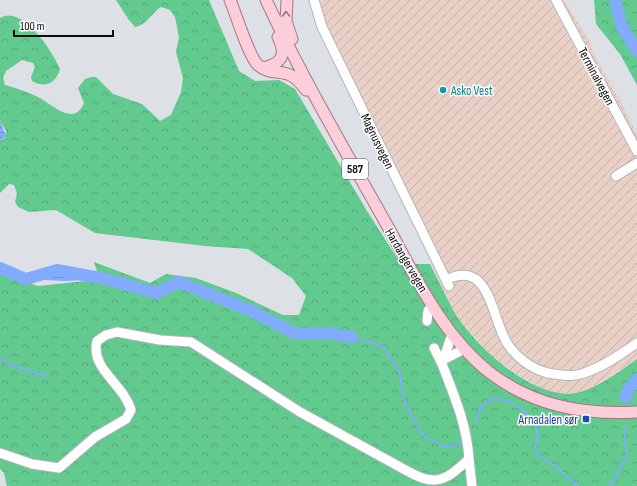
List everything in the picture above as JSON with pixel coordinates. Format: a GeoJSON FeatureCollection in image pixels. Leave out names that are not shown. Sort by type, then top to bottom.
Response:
{"type":"FeatureCollection","features":[{"type":"Feature","properties":{"kind":"main road"},"geometry":{"type":"LineString","coordinates":[[230,0],[254,61],[264,69],[276,65],[282,56],[282,50],[280,41],[261,0]]}},
{"type":"Feature","properties":{"kind":"main road","name":"Hardangervegen"},"geometry":{"type":"LineString","coordinates":[[266,0],[303,73],[357,172],[432,304],[464,349],[499,379],[541,401],[562,408],[589,412],[637,412]]}},
{"type":"Feature","properties":{"kind":"main road","name":"587"},"geometry":{"type":"LineString","coordinates":[[287,0],[285,14],[288,29],[299,55],[329,111],[339,139]]}},
{"type":"Feature","properties":{"kind":"main road","name":"587"},"geometry":{"type":"LineString","coordinates":[[264,69],[290,73],[301,83],[336,143],[357,172]]}},
{"type":"Feature","properties":{"kind":"lane","name":"Magnusvegen"},"geometry":{"type":"LineString","coordinates":[[314,0],[322,27],[447,283],[459,275],[469,275],[479,281],[487,294],[502,333],[512,350],[526,363],[545,372],[560,375],[580,374],[609,361],[637,343]]}},
{"type":"Feature","properties":{"kind":"lane","name":"Terminalvegen"},"geometry":{"type":"LineString","coordinates":[[556,0],[637,151]]}},
{"type":"Feature","properties":{"kind":"lane"},"geometry":{"type":"LineString","coordinates":[[616,176],[637,163]]}},
{"type":"Feature","properties":{"kind":"lane"},"geometry":{"type":"LineString","coordinates":[[427,321],[428,311],[432,304]]}},
{"type":"Feature","properties":{"kind":"lane"},"geometry":{"type":"LineString","coordinates":[[0,453],[32,464],[59,468],[95,437],[126,419],[131,410],[128,399],[104,371],[97,359],[95,348],[97,341],[106,334],[117,332],[160,340],[191,342],[300,412],[400,467],[425,484],[444,481],[469,459]]}},
{"type":"Feature","properties":{"kind":"lane"},"geometry":{"type":"LineString","coordinates":[[443,362],[452,334]]}},
{"type":"Feature","properties":{"kind":"lane"},"geometry":{"type":"LineString","coordinates":[[434,348],[443,362],[464,426],[468,444],[472,486]]}},
{"type":"Feature","properties":{"kind":"lane"},"geometry":{"type":"LineString","coordinates":[[443,362],[464,349]]}},
{"type":"Feature","properties":{"kind":"shaded area"},"geometry":{"type":"Polygon","coordinates":[[[311,0],[564,0],[589,40],[593,52],[637,135],[637,359],[588,390],[575,393],[558,393],[546,390],[522,378],[492,356],[466,328],[453,310],[393,180],[317,26],[311,0]]]}},
{"type":"Feature","properties":{"kind":"green space"},"geometry":{"type":"Polygon","coordinates":[[[116,0],[209,0],[239,71],[255,81],[279,80],[295,89],[367,211],[397,258],[406,264],[430,264],[453,310],[462,324],[489,353],[523,379],[541,388],[559,393],[576,393],[600,384],[637,359],[637,486],[7,486],[4,473],[0,469],[0,274],[38,286],[105,279],[98,274],[94,262],[150,283],[166,274],[196,278],[236,293],[283,315],[299,315],[306,296],[292,278],[248,249],[205,246],[95,233],[56,210],[29,212],[18,207],[15,202],[17,193],[14,185],[9,184],[0,193],[0,140],[5,138],[6,131],[0,121],[0,18],[9,15],[18,18],[27,24],[44,42],[60,69],[53,81],[46,84],[41,84],[32,81],[31,77],[35,67],[33,63],[22,60],[6,71],[3,77],[5,85],[34,95],[62,112],[75,114],[80,110],[84,103],[78,88],[85,79],[96,77],[113,94],[142,104],[160,121],[171,115],[181,92],[183,78],[176,52],[179,37],[175,17],[170,10],[161,7],[143,24],[135,27],[116,0]]]}},
{"type":"Feature","properties":{"kind":"green space"},"geometry":{"type":"Polygon","coordinates":[[[594,0],[637,0],[637,85],[620,54],[596,24],[594,0]]]}},
{"type":"Feature","properties":{"kind":"water"},"geometry":{"type":"Polygon","coordinates":[[[0,121],[6,136],[0,140],[0,121]]]}},
{"type":"Feature","properties":{"kind":"water"},"geometry":{"type":"Polygon","coordinates":[[[76,270],[89,271],[106,279],[65,281],[26,279],[45,272],[76,270]]]}},
{"type":"Feature","properties":{"kind":"waterway"},"geometry":{"type":"LineString","coordinates":[[615,0],[622,27],[637,51]]}},
{"type":"Feature","properties":{"kind":"waterway"},"geometry":{"type":"LineString","coordinates":[[0,268],[26,279],[57,270],[106,279],[156,293],[179,282],[254,312],[296,334],[328,333],[352,337]]}},
{"type":"Feature","properties":{"kind":"waterway"},"geometry":{"type":"LineString","coordinates":[[352,337],[382,346],[400,373],[405,405],[423,435],[440,445],[452,447],[460,442]]}},
{"type":"Feature","properties":{"kind":"waterway"},"geometry":{"type":"LineString","coordinates":[[0,359],[10,365],[46,376]]}},
{"type":"Feature","properties":{"kind":"waterway"},"geometry":{"type":"LineString","coordinates":[[626,397],[628,389],[637,380]]}},
{"type":"Feature","properties":{"kind":"waterway"},"geometry":{"type":"LineString","coordinates":[[476,421],[481,407],[491,399],[507,400],[523,410],[535,424],[538,435],[535,447],[537,454],[557,468],[578,486]]}},
{"type":"Feature","properties":{"kind":"waterway"},"geometry":{"type":"LineString","coordinates":[[609,486],[628,457],[625,443],[625,427]]}},
{"type":"Feature","properties":{"kind":"place","name":"Asko Vest"},"geometry":{"type":"Point","coordinates":[443,90]}},
{"type":"Feature","properties":{"kind":"place","name":"Arnadalen sør"},"geometry":{"type":"Point","coordinates":[586,419]}}]}
